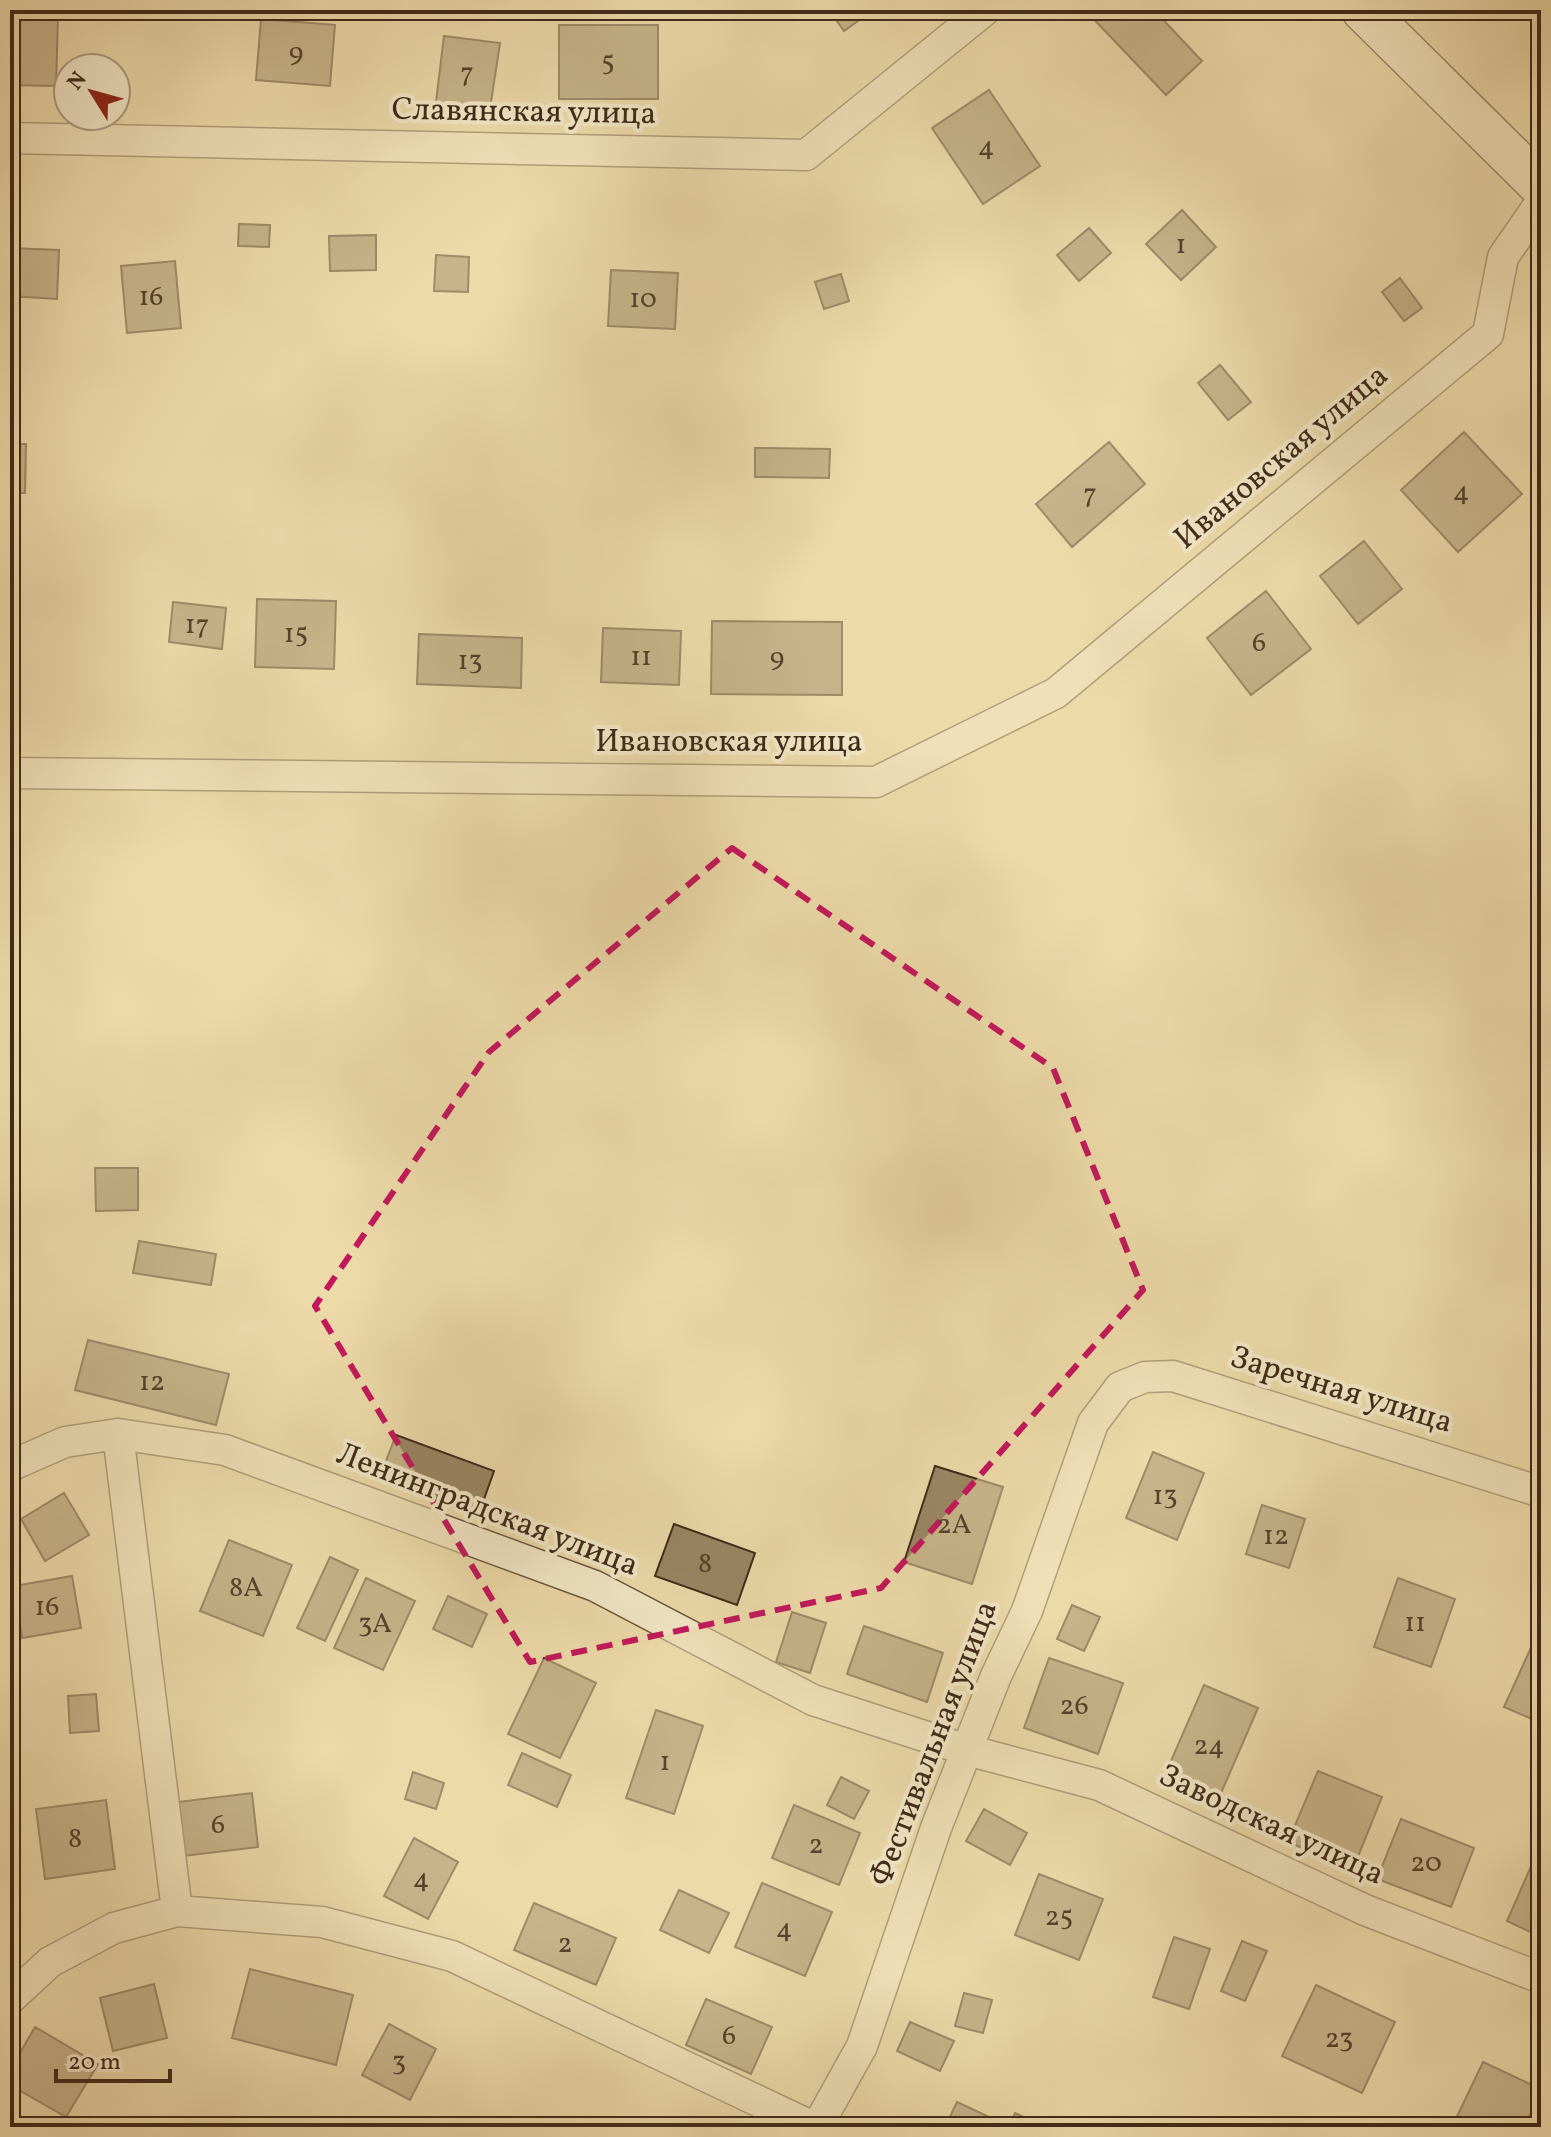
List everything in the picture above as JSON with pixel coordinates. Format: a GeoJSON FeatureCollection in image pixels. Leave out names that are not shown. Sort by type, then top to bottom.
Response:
{"type":"FeatureCollection","features":[{"type":"Feature","properties":{"kind":"street","name":"Славянская улица"},"geometry":{"type":"LineString","coordinates":[[10,138],[806,155],[985,10]]}},
{"type":"Feature","properties":{"kind":"street"},"geometry":{"type":"LineString","coordinates":[[1363,10],[1541,186]]}},
{"type":"Feature","properties":{"kind":"street","name":"Ивановская улица"},"geometry":{"type":"LineString","coordinates":[[10,773],[876,782],[1056,693],[1488,334],[1503,257],[1541,202]]}},
{"type":"Feature","properties":{"kind":"street","name":"Заречная улица"},"geometry":{"type":"LineString","coordinates":[[1120,1387],[1145,1377],[1173,1376],[1541,1492]]}},
{"type":"Feature","properties":{"kind":"street","name":"Фестивальная улица"},"geometry":{"type":"LineString","coordinates":[[815,2127],[862,2046],[936,1828],[996,1676],[1027,1611],[1093,1423],[1120,1387]]}},
{"type":"Feature","properties":{"kind":"street"},"geometry":{"type":"LineString","coordinates":[[118,1434],[177,1911]]}},
{"type":"Feature","properties":{"kind":"street","name":"Ленинградская улица"},"geometry":{"type":"LineString","coordinates":[[10,1466],[65,1442],[118,1434],[225,1450],[595,1586],[813,1700],[967,1750]]}},
{"type":"Feature","properties":{"kind":"street","name":"Заводская улица"},"geometry":{"type":"LineString","coordinates":[[967,1750],[1099,1785],[1365,1910],[1541,1978]]}},
{"type":"Feature","properties":{"kind":"street"},"geometry":{"type":"LineString","coordinates":[[10,1999],[50,1962],[114,1928],[177,1911],[322,1922],[452,1956],[815,2127]]}},
{"type":"Feature","properties":{"kind":"highlighted area"},"geometry":{"type":"Polygon","coordinates":[[[732,848],[1053,1068],[1143,1290],[881,1588],[530,1662],[315,1306],[489,1052],[732,848]]]}},
{"type":"Feature","properties":{"kind":"building"},"geometry":{"type":"Polygon","coordinates":[[[829,10],[873,10],[844,31],[829,10]]]}},
{"type":"Feature","properties":{"kind":"building"},"geometry":{"type":"Polygon","coordinates":[[[1085,10],[1154,10],[1202,61],[1166,95],[1085,10]]]}},
{"type":"Feature","properties":{"kind":"building"},"geometry":{"type":"Polygon","coordinates":[[[10,16],[58,17],[57,52],[52,52],[52,86],[10,85],[10,16]]]}},
{"type":"Feature","properties":{"kind":"building"},"geometry":{"type":"Polygon","coordinates":[[[261,19],[335,25],[330,86],[256,80],[261,19]]]}},
{"type":"Feature","properties":{"kind":"building"},"geometry":{"type":"Polygon","coordinates":[[[559,25],[658,25],[658,99],[559,99],[559,25]]]}},
{"type":"Feature","properties":{"kind":"building"},"geometry":{"type":"Polygon","coordinates":[[[444,36],[500,43],[490,109],[436,102],[444,36]]]}},
{"type":"Feature","properties":{"kind":"building"},"geometry":{"type":"Polygon","coordinates":[[[989,90],[1040,166],[983,204],[932,128],[989,90]]]}},
{"type":"Feature","properties":{"kind":"building"},"geometry":{"type":"Polygon","coordinates":[[[1182,210],[1216,247],[1181,280],[1146,244],[1182,210]]]}},
{"type":"Feature","properties":{"kind":"building"},"geometry":{"type":"Polygon","coordinates":[[[239,224],[270,225],[269,247],[238,246],[239,224]]]}},
{"type":"Feature","properties":{"kind":"building"},"geometry":{"type":"Polygon","coordinates":[[[1089,228],[1111,253],[1079,281],[1057,255],[1089,228]]]}},
{"type":"Feature","properties":{"kind":"building"},"geometry":{"type":"Polygon","coordinates":[[[376,235],[376,270],[330,271],[329,236],[376,235]]]}},
{"type":"Feature","properties":{"kind":"building"},"geometry":{"type":"Polygon","coordinates":[[[10,248],[59,250],[57,299],[10,296],[10,248]]]}},
{"type":"Feature","properties":{"kind":"building"},"geometry":{"type":"Polygon","coordinates":[[[436,255],[469,257],[468,292],[434,291],[436,255]]]}},
{"type":"Feature","properties":{"kind":"building"},"geometry":{"type":"Polygon","coordinates":[[[175,261],[181,328],[127,333],[121,266],[175,261]]]}},
{"type":"Feature","properties":{"kind":"building"},"geometry":{"type":"Polygon","coordinates":[[[611,270],[678,273],[675,329],[608,326],[611,270]]]}},
{"type":"Feature","properties":{"kind":"building"},"geometry":{"type":"Polygon","coordinates":[[[841,274],[849,301],[824,309],[815,282],[841,274]]]}},
{"type":"Feature","properties":{"kind":"building"},"geometry":{"type":"Polygon","coordinates":[[[1400,278],[1422,308],[1404,321],[1382,292],[1400,278]]]}},
{"type":"Feature","properties":{"kind":"building"},"geometry":{"type":"Polygon","coordinates":[[[1220,365],[1251,402],[1228,420],[1198,383],[1220,365]]]}},
{"type":"Feature","properties":{"kind":"building"},"geometry":{"type":"Polygon","coordinates":[[[1464,432],[1522,494],[1458,552],[1401,490],[1464,432]]]}},
{"type":"Feature","properties":{"kind":"building"},"geometry":{"type":"Polygon","coordinates":[[[1109,442],[1145,484],[1072,547],[1036,504],[1109,442]]]}},
{"type":"Feature","properties":{"kind":"building"},"geometry":{"type":"Polygon","coordinates":[[[10,444],[26,444],[25,493],[10,493],[10,444]]]}},
{"type":"Feature","properties":{"kind":"building"},"geometry":{"type":"Polygon","coordinates":[[[755,448],[830,449],[829,478],[755,477],[755,448]]]}},
{"type":"Feature","properties":{"kind":"building"},"geometry":{"type":"Polygon","coordinates":[[[1364,541],[1402,589],[1358,624],[1320,576],[1364,541]]]}},
{"type":"Feature","properties":{"kind":"building"},"geometry":{"type":"Polygon","coordinates":[[[1266,591],[1311,649],[1251,695],[1207,638],[1266,591]]]}},
{"type":"Feature","properties":{"kind":"building"},"geometry":{"type":"Polygon","coordinates":[[[257,599],[336,601],[334,669],[255,667],[257,599]]]}},
{"type":"Feature","properties":{"kind":"building"},"geometry":{"type":"Polygon","coordinates":[[[173,602],[226,608],[222,649],[169,642],[173,602]]]}},
{"type":"Feature","properties":{"kind":"building"},"geometry":{"type":"Polygon","coordinates":[[[712,621],[842,622],[842,695],[711,694],[712,621]]]}},
{"type":"Feature","properties":{"kind":"building"},"geometry":{"type":"Polygon","coordinates":[[[603,628],[681,631],[679,685],[601,682],[603,628]]]}},
{"type":"Feature","properties":{"kind":"building"},"geometry":{"type":"Polygon","coordinates":[[[419,634],[522,638],[521,688],[417,684],[419,634]]]}},
{"type":"Feature","properties":{"kind":"building"},"geometry":{"type":"Polygon","coordinates":[[[95,1168],[138,1168],[138,1210],[96,1211],[95,1168]]]}},
{"type":"Feature","properties":{"kind":"building"},"geometry":{"type":"Polygon","coordinates":[[[139,1241],[216,1254],[211,1285],[133,1273],[139,1241]]]}},
{"type":"Feature","properties":{"kind":"building"},"geometry":{"type":"Polygon","coordinates":[[[88,1340],[229,1374],[216,1425],[75,1390],[88,1340]]]}},
{"type":"Feature","properties":{"kind":"building"},"geometry":{"type":"Polygon","coordinates":[[[396,1435],[494,1471],[478,1516],[379,1479],[396,1435]]]}},
{"type":"Feature","properties":{"kind":"building"},"geometry":{"type":"Polygon","coordinates":[[[1153,1452],[1204,1473],[1177,1540],[1126,1518],[1153,1452]]]}},
{"type":"Feature","properties":{"kind":"building"},"geometry":{"type":"Polygon","coordinates":[[[935,1466],[1003,1487],[972,1584],[904,1562],[935,1466]]]}},
{"type":"Feature","properties":{"kind":"building"},"geometry":{"type":"Polygon","coordinates":[[[64,1493],[89,1535],[45,1561],[21,1519],[64,1493]]]}},
{"type":"Feature","properties":{"kind":"building"},"geometry":{"type":"Polygon","coordinates":[[[1262,1505],[1305,1519],[1289,1568],[1246,1554],[1262,1505]]]}},
{"type":"Feature","properties":{"kind":"building"},"geometry":{"type":"Polygon","coordinates":[[[674,1524],[755,1553],[737,1605],[655,1576],[674,1524]]]}},
{"type":"Feature","properties":{"kind":"building"},"geometry":{"type":"Polygon","coordinates":[[[229,1540],[292,1565],[263,1636],[200,1611],[229,1540]]]}},
{"type":"Feature","properties":{"kind":"building"},"geometry":{"type":"Polygon","coordinates":[[[330,1557],[358,1570],[325,1641],[297,1628],[330,1557]]]}},
{"type":"Feature","properties":{"kind":"building"},"geometry":{"type":"Polygon","coordinates":[[[72,1576],[81,1628],[22,1638],[14,1586],[72,1576]]]}},
{"type":"Feature","properties":{"kind":"building"},"geometry":{"type":"Polygon","coordinates":[[[366,1578],[415,1601],[383,1670],[334,1648],[366,1578]]]}},
{"type":"Feature","properties":{"kind":"building"},"geometry":{"type":"Polygon","coordinates":[[[1398,1578],[1455,1599],[1431,1667],[1374,1647],[1398,1578]]]}},
{"type":"Feature","properties":{"kind":"building"},"geometry":{"type":"Polygon","coordinates":[[[448,1596],[487,1614],[472,1647],[433,1629],[448,1596]]]}},
{"type":"Feature","properties":{"kind":"building"},"geometry":{"type":"Polygon","coordinates":[[[1072,1605],[1100,1617],[1084,1651],[1057,1639],[1072,1605]]]}},
{"type":"Feature","properties":{"kind":"building"},"geometry":{"type":"Polygon","coordinates":[[[792,1612],[826,1623],[810,1673],[776,1662],[792,1612]]]}},
{"type":"Feature","properties":{"kind":"building"},"geometry":{"type":"Polygon","coordinates":[[[864,1626],[943,1653],[927,1702],[847,1674],[864,1626]]]}},
{"type":"Feature","properties":{"kind":"building"},"geometry":{"type":"Polygon","coordinates":[[[1538,1632],[1541,1633],[1541,1723],[1504,1707],[1538,1632]]]}},
{"type":"Feature","properties":{"kind":"building"},"geometry":{"type":"Polygon","coordinates":[[[544,1658],[596,1683],[560,1758],[508,1734],[544,1658]]]}},
{"type":"Feature","properties":{"kind":"building"},"geometry":{"type":"Polygon","coordinates":[[[1049,1658],[1123,1683],[1098,1754],[1024,1728],[1049,1658]]]}},
{"type":"Feature","properties":{"kind":"building"},"geometry":{"type":"Polygon","coordinates":[[[1204,1685],[1258,1708],[1215,1807],[1161,1784],[1204,1685]]]}},
{"type":"Feature","properties":{"kind":"building"},"geometry":{"type":"Polygon","coordinates":[[[96,1694],[99,1731],[70,1733],[68,1696],[96,1694]]]}},
{"type":"Feature","properties":{"kind":"building"},"geometry":{"type":"Polygon","coordinates":[[[656,1710],[703,1726],[674,1814],[626,1798],[656,1710]]]}},
{"type":"Feature","properties":{"kind":"building"},"geometry":{"type":"Polygon","coordinates":[[[522,1753],[571,1775],[557,1807],[508,1785],[522,1753]]]}},
{"type":"Feature","properties":{"kind":"building"},"geometry":{"type":"Polygon","coordinates":[[[1318,1771],[1382,1797],[1353,1869],[1288,1842],[1318,1771]]]}},
{"type":"Feature","properties":{"kind":"building"},"geometry":{"type":"Polygon","coordinates":[[[413,1772],[444,1783],[436,1809],[405,1799],[413,1772]]]}},
{"type":"Feature","properties":{"kind":"building"},"geometry":{"type":"Polygon","coordinates":[[[841,1777],[869,1791],[854,1819],[827,1805],[841,1777]]]}},
{"type":"Feature","properties":{"kind":"building"},"geometry":{"type":"Polygon","coordinates":[[[252,1793],[258,1847],[184,1856],[177,1802],[252,1793]]]}},
{"type":"Feature","properties":{"kind":"building"},"geometry":{"type":"Polygon","coordinates":[[[106,1800],[115,1869],[45,1879],[36,1809],[106,1800]]]}},
{"type":"Feature","properties":{"kind":"building"},"geometry":{"type":"Polygon","coordinates":[[[794,1805],[860,1833],[839,1885],[772,1858],[794,1805]]]}},
{"type":"Feature","properties":{"kind":"building"},"geometry":{"type":"Polygon","coordinates":[[[984,1809],[1027,1833],[1010,1865],[966,1841],[984,1809]]]}},
{"type":"Feature","properties":{"kind":"building"},"geometry":{"type":"Polygon","coordinates":[[[1401,1819],[1474,1848],[1451,1907],[1377,1879],[1401,1819]]]}},
{"type":"Feature","properties":{"kind":"building"},"geometry":{"type":"Polygon","coordinates":[[[414,1838],[458,1862],[428,1919],[384,1896],[414,1838]]]}},
{"type":"Feature","properties":{"kind":"building"},"geometry":{"type":"Polygon","coordinates":[[[1532,1864],[1541,1868],[1541,1937],[1507,1921],[1532,1864]]]}},
{"type":"Feature","properties":{"kind":"building"},"geometry":{"type":"Polygon","coordinates":[[[1039,1874],[1103,1899],[1079,1960],[1015,1935],[1039,1874]]]}},
{"type":"Feature","properties":{"kind":"building"},"geometry":{"type":"Polygon","coordinates":[[[762,1883],[832,1912],[805,1976],[735,1947],[762,1883]]]}},
{"type":"Feature","properties":{"kind":"building"},"geometry":{"type":"Polygon","coordinates":[[[679,1890],[729,1913],[709,1953],[660,1930],[679,1890]]]}},
{"type":"Feature","properties":{"kind":"building"},"geometry":{"type":"Polygon","coordinates":[[[534,1903],[616,1938],[596,1985],[514,1950],[534,1903]]]}},
{"type":"Feature","properties":{"kind":"building"},"geometry":{"type":"Polygon","coordinates":[[[1174,1937],[1210,1949],[1189,2009],[1153,1997],[1174,1937]]]}},
{"type":"Feature","properties":{"kind":"building"},"geometry":{"type":"Polygon","coordinates":[[[1242,1941],[1267,1951],[1245,2001],[1221,1991],[1242,1941]]]}},
{"type":"Feature","properties":{"kind":"building"},"geometry":{"type":"Polygon","coordinates":[[[250,1969],[353,1995],[336,2065],[232,2038],[250,1969]]]}},
{"type":"Feature","properties":{"kind":"building"},"geometry":{"type":"Polygon","coordinates":[[[154,1984],[167,2038],[113,2051],[100,1998],[154,1984]]]}},
{"type":"Feature","properties":{"kind":"building"},"geometry":{"type":"Polygon","coordinates":[[[1316,1985],[1395,2022],[1362,2093],[1282,2056],[1316,1985]]]}},
{"type":"Feature","properties":{"kind":"building"},"geometry":{"type":"Polygon","coordinates":[[[964,1993],[992,2000],[983,2033],[955,2026],[964,1993]]]}},
{"type":"Feature","properties":{"kind":"building"},"geometry":{"type":"Polygon","coordinates":[[[706,1999],[772,2027],[751,2074],[686,2045],[706,1999]]]}},
{"type":"Feature","properties":{"kind":"building"},"geometry":{"type":"Polygon","coordinates":[[[910,2022],[954,2041],[940,2071],[897,2051],[910,2022]]]}},
{"type":"Feature","properties":{"kind":"building"},"geometry":{"type":"Polygon","coordinates":[[[389,2024],[436,2049],[410,2100],[362,2075],[389,2024]]]}},
{"type":"Feature","properties":{"kind":"building"},"geometry":{"type":"Polygon","coordinates":[[[35,2027],[98,2064],[66,2117],[10,2085],[10,2070],[35,2027]]]}},
{"type":"Feature","properties":{"kind":"building"},"geometry":{"type":"Polygon","coordinates":[[[1483,2062],[1541,2089],[1525,2127],[1452,2127],[1483,2062]]]}},
{"type":"Feature","properties":{"kind":"building"},"geometry":{"type":"Polygon","coordinates":[[[957,2102],[989,2117],[984,2127],[945,2127],[957,2102]]]}},
{"type":"Feature","properties":{"kind":"building"},"geometry":{"type":"Polygon","coordinates":[[[1015,2113],[1045,2127],[1009,2127],[1015,2113]]]}}]}
